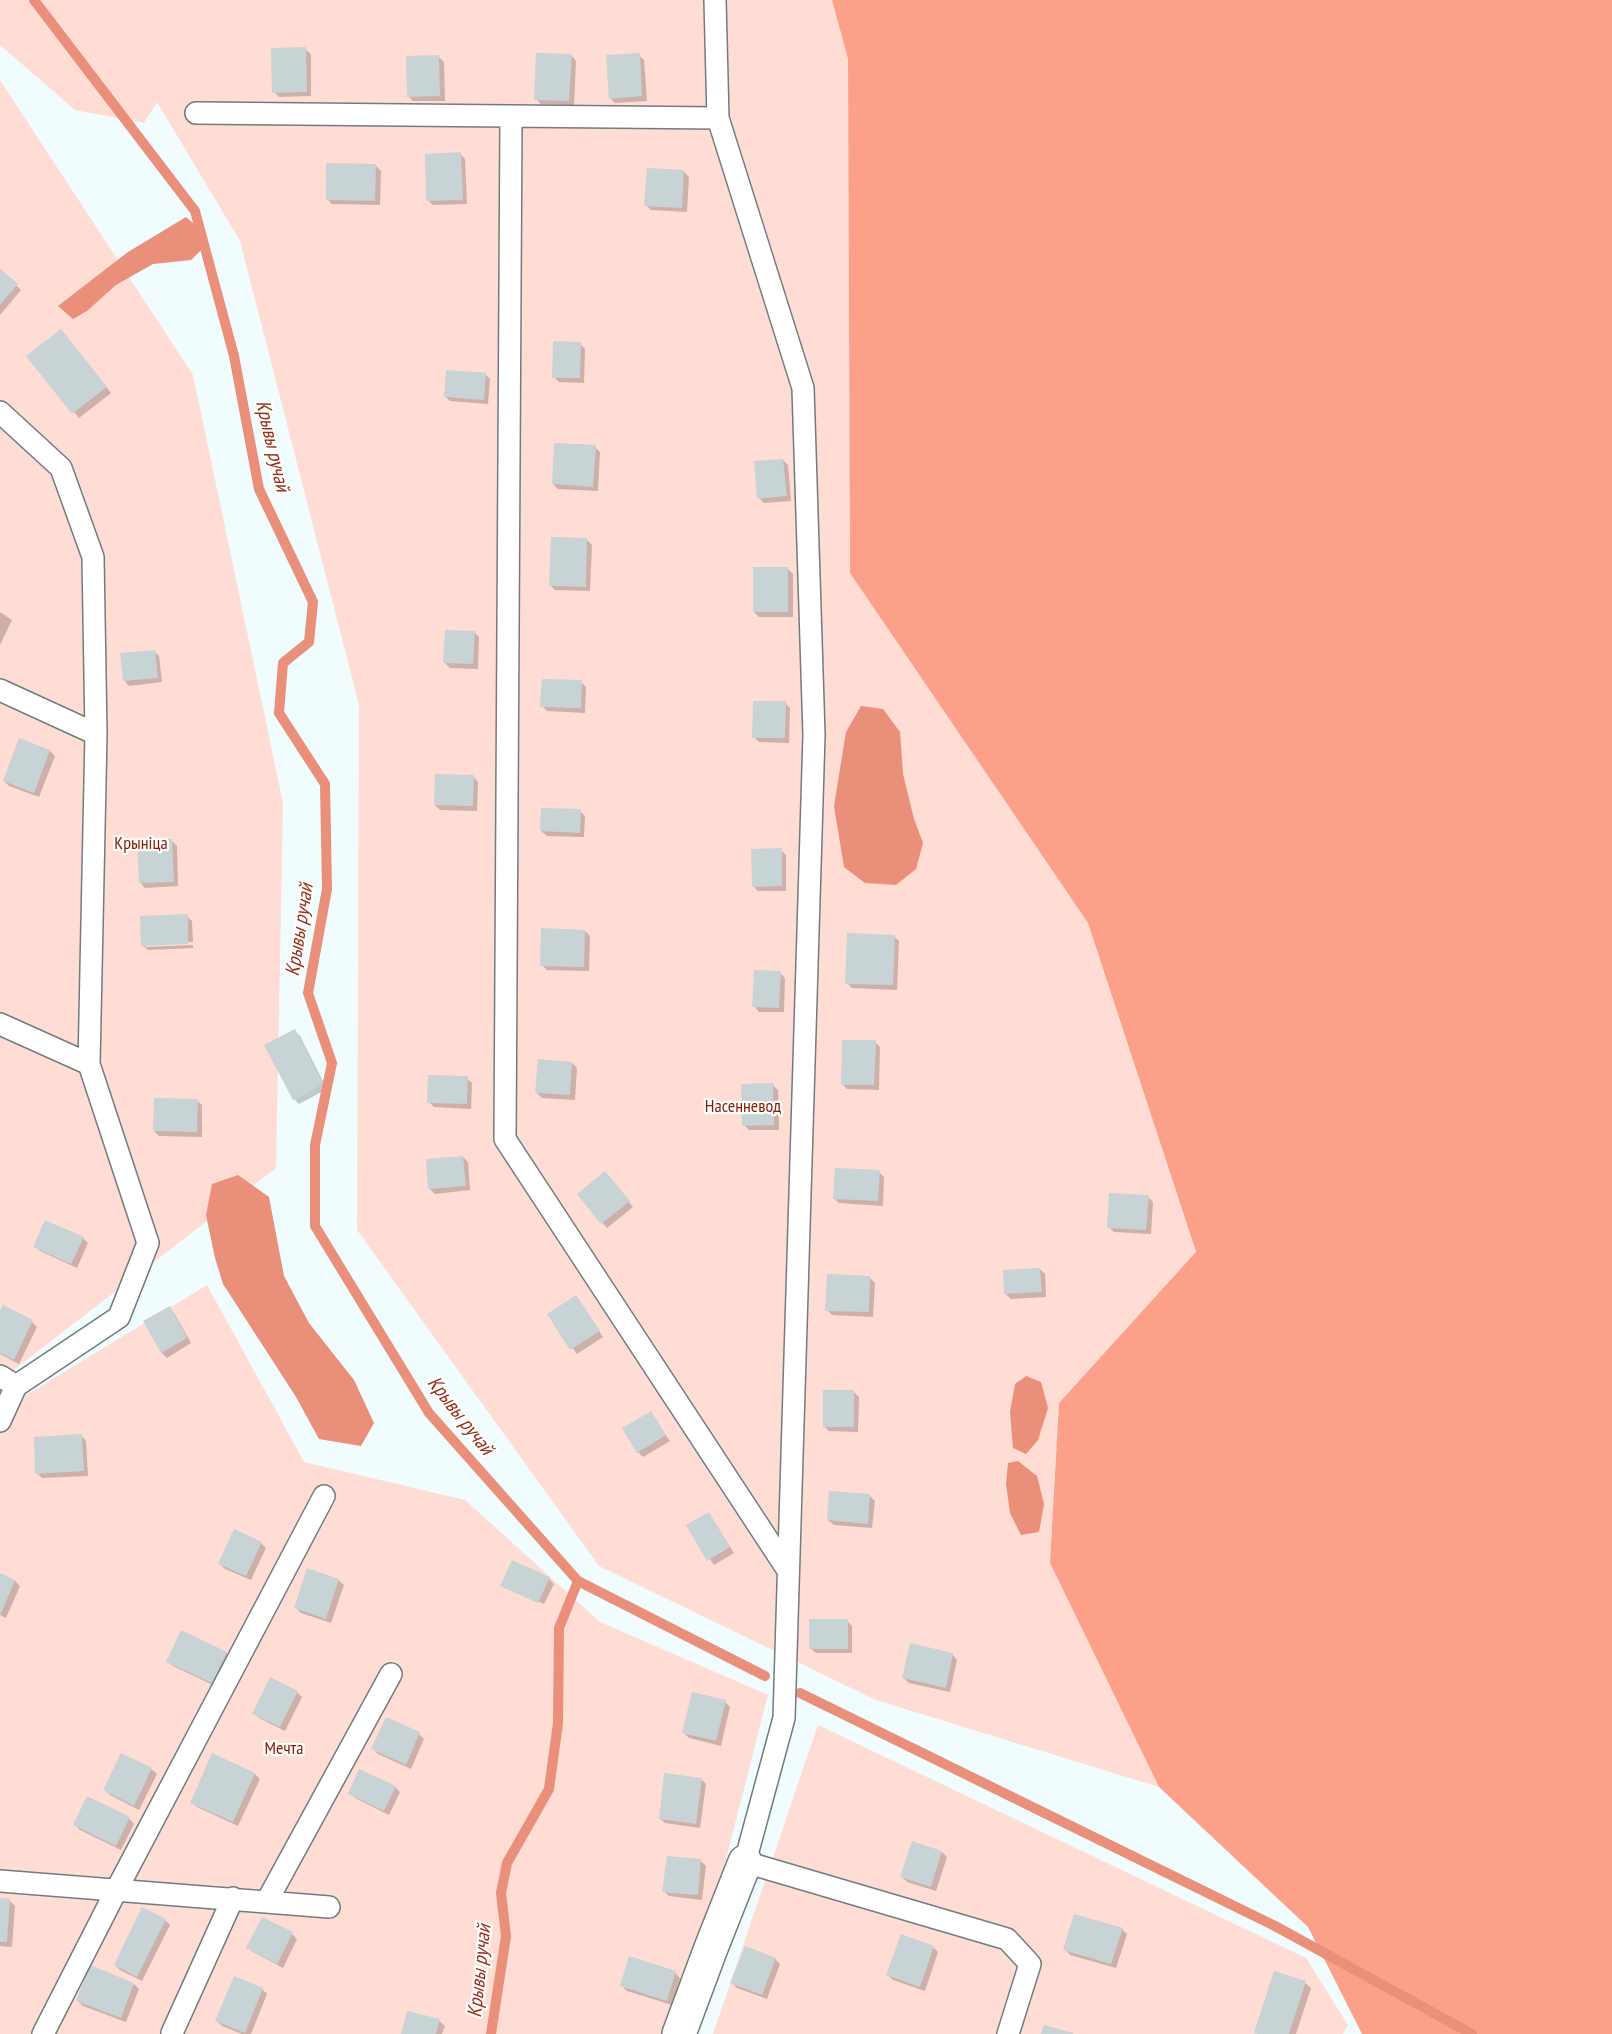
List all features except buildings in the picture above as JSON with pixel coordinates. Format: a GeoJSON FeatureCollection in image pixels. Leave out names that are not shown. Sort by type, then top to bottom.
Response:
{"type":"FeatureCollection","features":[{"type":"Feature","properties":{"kind":"street"},"geometry":{"type":"LineString","coordinates":[[679,2034],[746,1862]]}},
{"type":"Feature","properties":{"kind":"lane"},"geometry":{"type":"LineString","coordinates":[[715,0],[718,117],[803,388],[814,735],[784,1718],[746,1862],[1007,1939],[1030,1964],[1008,2034]]}},
{"type":"Feature","properties":{"kind":"lane"},"geometry":{"type":"LineString","coordinates":[[196,113],[718,117]]}},
{"type":"Feature","properties":{"kind":"lane"},"geometry":{"type":"LineString","coordinates":[[511,117],[505,1139],[787,1569]]}},
{"type":"Feature","properties":{"kind":"lane"},"geometry":{"type":"LineString","coordinates":[[0,412],[61,468],[93,557],[96,734],[89,1064],[148,1243],[119,1317],[8,1381],[0,1421]]}},
{"type":"Feature","properties":{"kind":"lane"},"geometry":{"type":"LineString","coordinates":[[0,690],[96,734]]}},
{"type":"Feature","properties":{"kind":"lane"},"geometry":{"type":"LineString","coordinates":[[0,1024],[89,1064]]}},
{"type":"Feature","properties":{"kind":"lane"},"geometry":{"type":"LineString","coordinates":[[43,2034],[324,1496]]}},
{"type":"Feature","properties":{"kind":"lane"},"geometry":{"type":"LineString","coordinates":[[267,1901],[391,1674]]}},
{"type":"Feature","properties":{"kind":"lane"},"geometry":{"type":"LineString","coordinates":[[0,1881],[329,1907]]}},
{"type":"Feature","properties":{"kind":"lane"},"geometry":{"type":"LineString","coordinates":[[172,2033],[233,1899]]}},
{"type":"Feature","properties":{"kind":"green space","name":"Насенневод"},"geometry":{"type":"Polygon","coordinates":[[[0,0],[832,0],[848,59],[850,573],[1088,923],[1196,1253],[1059,1403],[1050,1563],[1159,1787],[876,1700],[599,1566],[357,1230],[359,705],[240,241],[157,102],[144,123],[75,110],[0,45],[0,0]]]}},
{"type":"Feature","properties":{"kind":"green space","name":"Крыніца"},"geometry":{"type":"Polygon","coordinates":[[[0,80],[193,375],[283,803],[276,1168],[11,1372],[0,1365],[0,80]]]}},
{"type":"Feature","properties":{"kind":"green space","name":"Мечта"},"geometry":{"type":"Polygon","coordinates":[[[207,1285],[304,1462],[465,1500],[600,1622],[768,1695],[717,1894],[666,2034],[0,2034],[0,1388],[20,1399],[207,1285]]]}},
{"type":"Feature","properties":{"kind":"green space"},"geometry":{"type":"Polygon","coordinates":[[[818,1725],[1306,1958],[1348,2025],[1343,2034],[713,2034],[818,1725]]]}},
{"type":"Feature","properties":{"kind":"shaded area"},"geometry":{"type":"Polygon","coordinates":[[[832,0],[1612,0],[1612,2034],[1362,2034],[1308,1927],[1159,1787],[1050,1563],[1059,1403],[1196,1252],[1088,923],[850,573],[848,59],[832,0]]]}},
{"type":"Feature","properties":{"kind":"shaded area"},"geometry":{"type":"Polygon","coordinates":[[[186,217],[200,229],[205,246],[191,260],[153,264],[116,285],[87,311],[73,319],[58,306],[128,252],[186,217]]]}},
{"type":"Feature","properties":{"kind":"shaded area"},"geometry":{"type":"Polygon","coordinates":[[[861,706],[883,709],[900,732],[903,774],[914,819],[923,843],[916,869],[896,885],[865,883],[844,867],[834,806],[846,732],[861,706]]]}},
{"type":"Feature","properties":{"kind":"shaded area"},"geometry":{"type":"Polygon","coordinates":[[[238,1175],[269,1197],[284,1276],[309,1323],[354,1380],[374,1423],[361,1446],[319,1439],[296,1397],[223,1284],[206,1215],[212,1184],[238,1175]]]}},
{"type":"Feature","properties":{"kind":"shaded area"},"geometry":{"type":"Polygon","coordinates":[[[1026,1376],[1041,1382],[1048,1408],[1038,1440],[1026,1454],[1013,1448],[1010,1412],[1015,1384],[1026,1376]]]}},
{"type":"Feature","properties":{"kind":"shaded area"},"geometry":{"type":"Polygon","coordinates":[[[1018,1461],[1037,1476],[1044,1504],[1039,1532],[1021,1535],[1010,1513],[1006,1484],[1008,1463],[1018,1461]]]}},
{"type":"Feature","properties":{"kind":"waterway","name":"Крывы ручай"},"geometry":{"type":"LineString","coordinates":[[34,0],[195,211],[234,356],[259,489],[313,602],[309,642],[283,663],[279,713],[325,784],[327,889],[308,993],[332,1063],[315,1145],[315,1226],[429,1413],[578,1581],[559,1628],[558,1723],[549,1789],[507,1863],[501,1893],[506,1936],[491,2034]]}},
{"type":"Feature","properties":{"kind":"waterway"},"geometry":{"type":"LineString","coordinates":[[578,1581],[765,1676]]}},
{"type":"Feature","properties":{"kind":"waterway"},"geometry":{"type":"LineString","coordinates":[[800,1693],[1275,1926],[1472,2034]]}}]}
